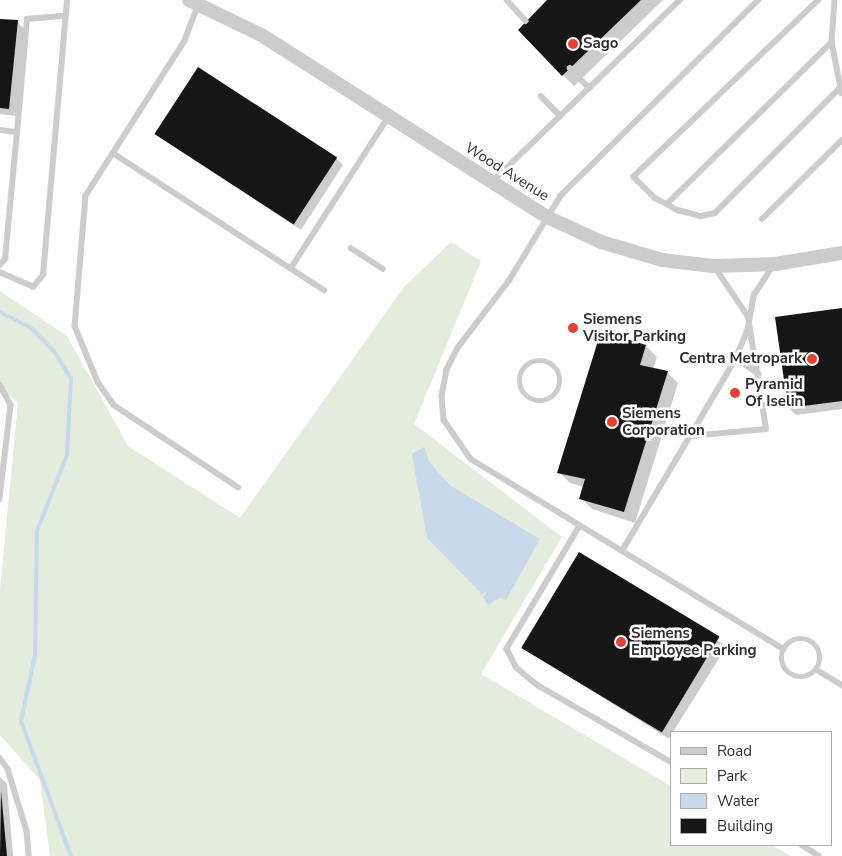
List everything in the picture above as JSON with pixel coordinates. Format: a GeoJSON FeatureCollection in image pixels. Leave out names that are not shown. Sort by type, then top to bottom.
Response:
{"type":"FeatureCollection","features":[{"type":"Feature","properties":{"kind":"street","name":"Wood Avenue"},"geometry":{"type":"LineString","coordinates":[[197,1],[257,32],[547,216],[633,252],[713,266],[775,264],[842,253]]}},
{"type":"Feature","properties":{"kind":"lane"},"geometry":{"type":"LineString","coordinates":[[0,272],[33,287],[43,274],[64,16],[67,0]]}},
{"type":"Feature","properties":{"kind":"lane"},"geometry":{"type":"LineString","coordinates":[[507,0],[526,21]]}},
{"type":"Feature","properties":{"kind":"lane"},"geometry":{"type":"LineString","coordinates":[[492,182],[680,0]]}},
{"type":"Feature","properties":{"kind":"lane"},"geometry":{"type":"LineString","coordinates":[[759,0],[609,144],[547,216],[510,280],[447,370],[442,396],[444,420],[471,459],[784,649]]}},
{"type":"Feature","properties":{"kind":"lane"},"geometry":{"type":"LineString","coordinates":[[819,0],[634,176],[667,204],[701,216],[714,213],[841,90],[832,42],[835,0]]}},
{"type":"Feature","properties":{"kind":"lane"},"geometry":{"type":"LineString","coordinates":[[197,1],[185,41],[113,153],[84,203],[76,333],[114,405],[238,488]]}},
{"type":"Feature","properties":{"kind":"lane"},"geometry":{"type":"LineString","coordinates":[[0,266],[5,259],[27,19],[64,16]]}},
{"type":"Feature","properties":{"kind":"lane"},"geometry":{"type":"LineString","coordinates":[[667,204],[832,42]]}},
{"type":"Feature","properties":{"kind":"lane"},"geometry":{"type":"LineString","coordinates":[[570,68],[589,88]]}},
{"type":"Feature","properties":{"kind":"lane"},"geometry":{"type":"LineString","coordinates":[[541,96],[560,116]]}},
{"type":"Feature","properties":{"kind":"lane"},"geometry":{"type":"LineString","coordinates":[[291,268],[388,116]]}},
{"type":"Feature","properties":{"kind":"lane"},"geometry":{"type":"LineString","coordinates":[[0,130],[18,132]]}},
{"type":"Feature","properties":{"kind":"lane"},"geometry":{"type":"LineString","coordinates":[[762,219],[842,140]]}},
{"type":"Feature","properties":{"kind":"lane"},"geometry":{"type":"LineString","coordinates":[[113,153],[324,290]]}},
{"type":"Feature","properties":{"kind":"lane"},"geometry":{"type":"LineString","coordinates":[[351,248],[383,269]]}},
{"type":"Feature","properties":{"kind":"lane"},"geometry":{"type":"LineString","coordinates":[[622,551],[736,358],[754,295],[775,264]]}},
{"type":"Feature","properties":{"kind":"lane"},"geometry":{"type":"LineString","coordinates":[[690,436],[766,429],[760,375],[748,318],[713,266]]}},
{"type":"Feature","properties":{"kind":"lane"},"geometry":{"type":"LineString","coordinates":[[736,358],[760,375]]}},
{"type":"Feature","properties":{"kind":"lane"},"geometry":{"type":"LineString","coordinates":[[534,362],[550,363],[559,376],[556,392],[544,400],[529,397],[520,385],[522,370],[534,362]]}},
{"type":"Feature","properties":{"kind":"lane"},"geometry":{"type":"LineString","coordinates":[[0,385],[11,405],[0,499]]}},
{"type":"Feature","properties":{"kind":"lane"},"geometry":{"type":"LineString","coordinates":[[580,526],[507,649],[516,667],[539,686],[670,761]]}},
{"type":"Feature","properties":{"kind":"lane"},"geometry":{"type":"LineString","coordinates":[[793,640],[812,642],[821,658],[817,670],[806,677],[788,673],[782,662],[784,649],[793,640]]}},
{"type":"Feature","properties":{"kind":"lane"},"geometry":{"type":"LineString","coordinates":[[817,670],[842,685]]}},
{"type":"Feature","properties":{"kind":"lane"},"geometry":{"type":"LineString","coordinates":[[0,758],[8,769],[24,822],[29,856]]}},
{"type":"Feature","properties":{"kind":"lane"},"geometry":{"type":"LineString","coordinates":[[804,846],[819,856]]}},
{"type":"Feature","properties":{"kind":"green space"},"geometry":{"type":"Polygon","coordinates":[[[451,242],[481,261],[414,424],[562,537],[481,674],[670,785],[670,846],[774,846],[791,856],[50,856],[40,780],[0,735],[0,590],[18,402],[0,389],[0,291],[67,336],[128,446],[240,518],[404,287],[451,242]]]}},
{"type":"Feature","properties":{"kind":"water"},"geometry":{"type":"Polygon","coordinates":[[[424,447],[429,462],[451,486],[540,539],[506,600],[500,598],[488,605],[483,597],[487,591],[482,594],[427,538],[412,454],[424,447]]]}},
{"type":"Feature","properties":{"kind":"building"},"geometry":{"type":"Polygon","coordinates":[[[547,0],[641,0],[562,76],[518,30],[547,0]]]}},
{"type":"Feature","properties":{"kind":"building"},"geometry":{"type":"Polygon","coordinates":[[[0,19],[18,20],[9,109],[0,108],[0,19]]]}},
{"type":"Feature","properties":{"kind":"building"},"geometry":{"type":"Polygon","coordinates":[[[198,67],[337,157],[294,225],[154,134],[198,67]]]}},
{"type":"Feature","properties":{"kind":"building","name":"Centra Metropark"},"geometry":{"type":"Polygon","coordinates":[[[842,308],[842,401],[788,408],[775,317],[842,308]]]}},
{"type":"Feature","properties":{"kind":"building","name":"Siemens Corporation"},"geometry":{"type":"Polygon","coordinates":[[[601,331],[646,345],[640,365],[668,371],[624,512],[579,499],[585,479],[557,473],[601,331]]]}},
{"type":"Feature","properties":{"kind":"building","name":"Siemens Employee Parking"},"geometry":{"type":"Polygon","coordinates":[[[579,552],[720,636],[662,732],[521,648],[579,552]]]}},
{"type":"Feature","properties":{"kind":"building"},"geometry":{"type":"Polygon","coordinates":[[[1,791],[7,856],[0,856],[1,791]]]}},
{"type":"Feature","properties":{"kind":"waterway"},"geometry":{"type":"LineString","coordinates":[[0,312],[30,327],[54,351],[71,378],[67,455],[37,531],[35,655],[21,721],[71,856]]}},
{"type":"Feature","properties":{"kind":"place","name":"Sago"},"geometry":{"type":"Point","coordinates":[573,44]}},
{"type":"Feature","properties":{"kind":"place","name":"Siemens Visitor Parking"},"geometry":{"type":"Point","coordinates":[573,328]}},
{"type":"Feature","properties":{"kind":"place","name":"Centra Metropark"},"geometry":{"type":"Point","coordinates":[812,359]}},
{"type":"Feature","properties":{"kind":"place","name":"Pyramid Of Iselin"},"geometry":{"type":"Point","coordinates":[735,393]}},
{"type":"Feature","properties":{"kind":"place","name":"Siemens Corporation"},"geometry":{"type":"Point","coordinates":[612,422]}},
{"type":"Feature","properties":{"kind":"place","name":"Siemens Employee Parking"},"geometry":{"type":"Point","coordinates":[621,642]}}]}
